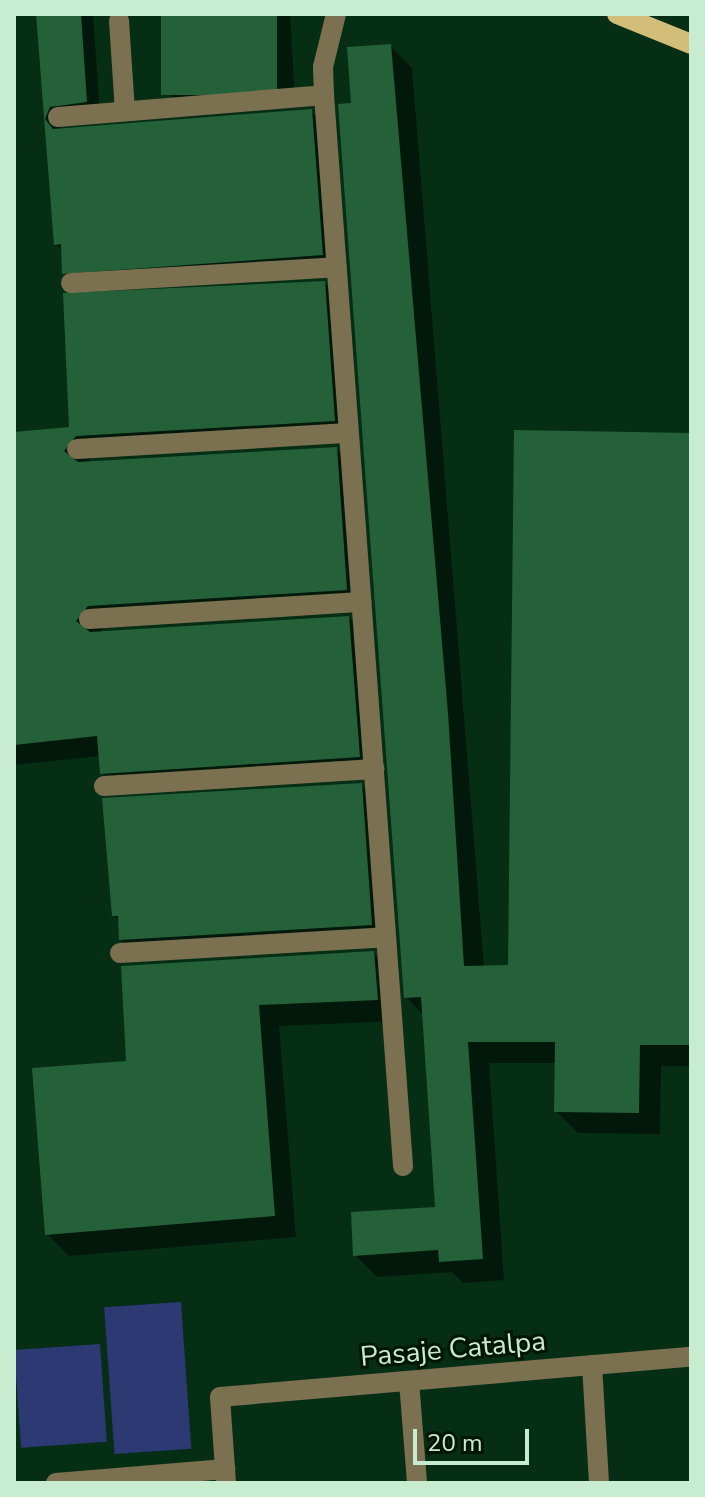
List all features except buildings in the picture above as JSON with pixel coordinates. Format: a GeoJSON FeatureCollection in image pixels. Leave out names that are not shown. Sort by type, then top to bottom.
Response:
{"type":"FeatureCollection","features":[{"type":"Feature","properties":{"kind":"main road"},"geometry":{"type":"LineString","coordinates":[[617,14],[652,20],[691,44]]}},
{"type":"Feature","properties":{"kind":"street"},"geometry":{"type":"LineString","coordinates":[[336,14],[323,67],[324,95],[403,1166]]}},
{"type":"Feature","properties":{"kind":"street"},"geometry":{"type":"LineString","coordinates":[[119,21],[125,111]]}},
{"type":"Feature","properties":{"kind":"street"},"geometry":{"type":"LineString","coordinates":[[58,117],[324,95]]}},
{"type":"Feature","properties":{"kind":"street"},"geometry":{"type":"LineString","coordinates":[[71,283],[337,267]]}},
{"type":"Feature","properties":{"kind":"street"},"geometry":{"type":"LineString","coordinates":[[77,449],[349,433]]}},
{"type":"Feature","properties":{"kind":"street"},"geometry":{"type":"LineString","coordinates":[[89,619],[361,602]]}},
{"type":"Feature","properties":{"kind":"street"},"geometry":{"type":"LineString","coordinates":[[104,786],[374,769]]}},
{"type":"Feature","properties":{"kind":"street"},"geometry":{"type":"LineString","coordinates":[[120,953],[386,937]]}},
{"type":"Feature","properties":{"kind":"street","name":"Pasaje Catalpa"},"geometry":{"type":"LineString","coordinates":[[225,1476],[220,1397],[691,1357]]}},
{"type":"Feature","properties":{"kind":"street"},"geometry":{"type":"LineString","coordinates":[[592,1365],[599,1483]]}},
{"type":"Feature","properties":{"kind":"street"},"geometry":{"type":"LineString","coordinates":[[409,1381],[417,1483]]}},
{"type":"Feature","properties":{"kind":"street"},"geometry":{"type":"LineString","coordinates":[[56,1483],[225,1476]]}},
{"type":"Feature","properties":{"kind":"shaded area"},"geometry":{"type":"Polygon","coordinates":[[[181,1302],[191,1449],[114,1454],[104,1307],[181,1302]]]}},
{"type":"Feature","properties":{"kind":"shaded area"},"geometry":{"type":"Polygon","coordinates":[[[100,1344],[107,1442],[21,1448],[14,1350],[100,1344]]]}}]}
